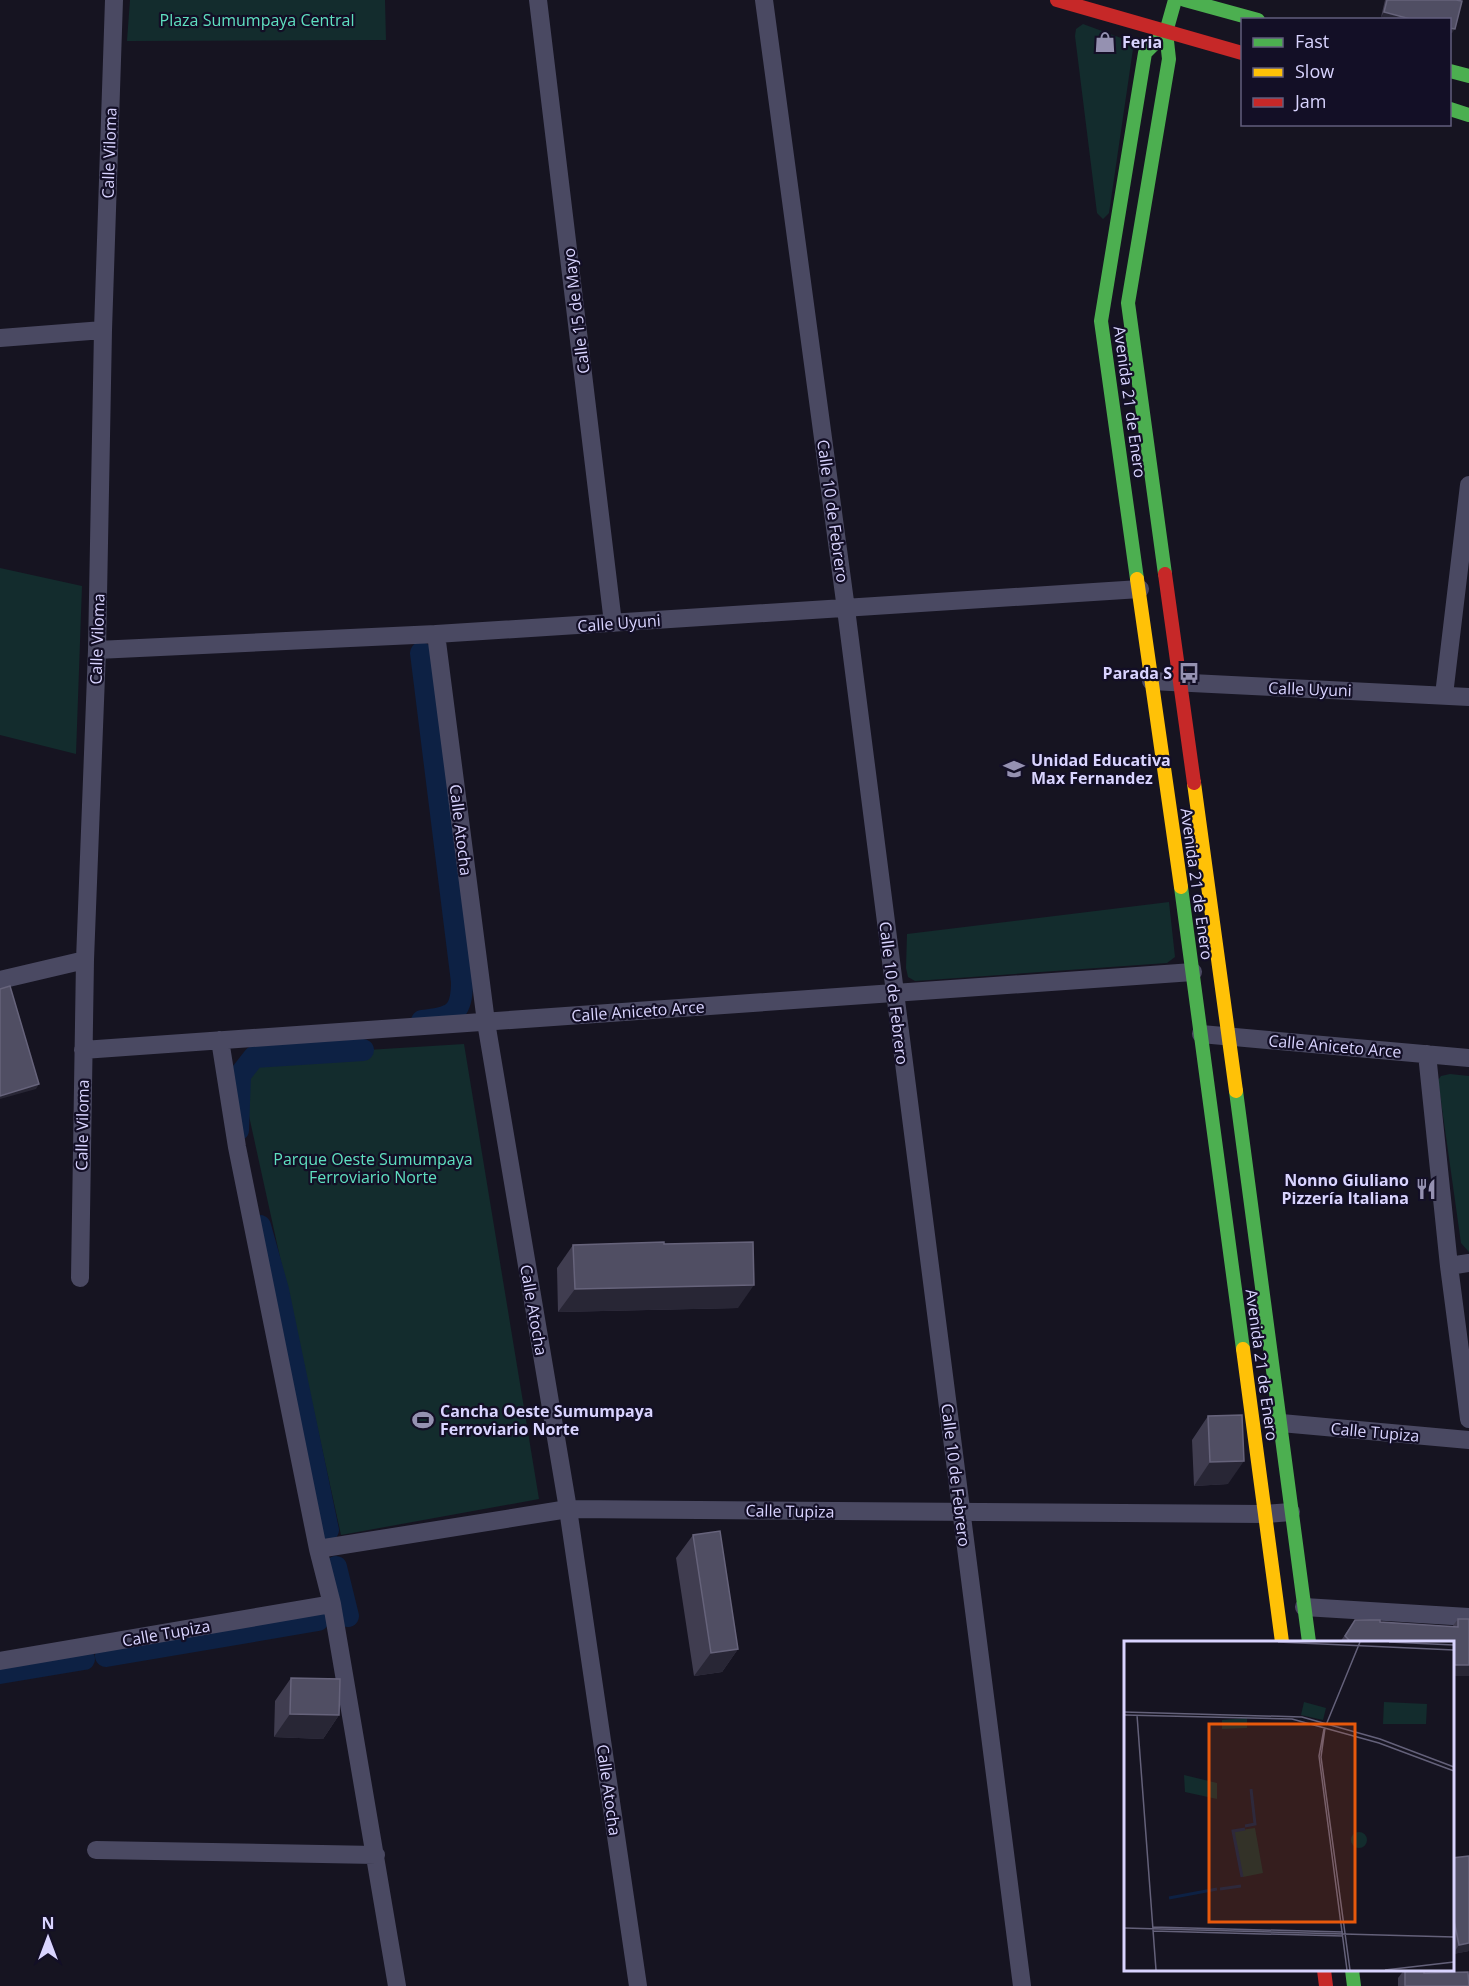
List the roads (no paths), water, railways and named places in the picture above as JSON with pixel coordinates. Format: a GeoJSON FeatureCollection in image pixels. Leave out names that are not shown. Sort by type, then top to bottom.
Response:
{"type":"FeatureCollection","features":[{"type":"Feature","properties":{"kind":"street","name":"Calle Viloma"},"geometry":{"type":"LineString","coordinates":[[80,1278],[85,960],[97,650],[103,330],[114,0]]}},
{"type":"Feature","properties":{"kind":"street","name":"Calle 15 de Mayo"},"geometry":{"type":"LineString","coordinates":[[538,0],[613,623]]}},
{"type":"Feature","properties":{"kind":"street","name":"Calle 10 de Febrero"},"geometry":{"type":"LineString","coordinates":[[764,0],[846,609],[1022,1986]]}},
{"type":"Feature","properties":{"kind":"street"},"geometry":{"type":"LineString","coordinates":[[1057,0],[1241,53]]}},
{"type":"Feature","properties":{"kind":"street","name":"Avenida 21 de Enero"},"geometry":{"type":"LineString","coordinates":[[1175,0],[1166,32],[1169,59],[1128,303],[1229,1036],[1309,1641]]}},
{"type":"Feature","properties":{"kind":"street"},"geometry":{"type":"LineString","coordinates":[[1185,0],[1251,18]]}},
{"type":"Feature","properties":{"kind":"street","name":"Avenida 21 de Enero"},"geometry":{"type":"LineString","coordinates":[[1166,32],[1145,52],[1101,321],[1193,972],[1282,1641]]}},
{"type":"Feature","properties":{"kind":"street"},"geometry":{"type":"LineString","coordinates":[[1451,71],[1469,76]]}},
{"type":"Feature","properties":{"kind":"street"},"geometry":{"type":"LineString","coordinates":[[1451,110],[1469,115]]}},
{"type":"Feature","properties":{"kind":"street"},"geometry":{"type":"LineString","coordinates":[[0,338],[103,330]]}},
{"type":"Feature","properties":{"kind":"street"},"geometry":{"type":"LineString","coordinates":[[1444,695],[1469,484]]}},
{"type":"Feature","properties":{"kind":"street","name":"Calle Uyuni"},"geometry":{"type":"LineString","coordinates":[[97,650],[436,634],[1140,590]]}},
{"type":"Feature","properties":{"kind":"street","name":"Calle Atocha"},"geometry":{"type":"LineString","coordinates":[[436,634],[486,1022],[568,1509],[638,1986]]}},
{"type":"Feature","properties":{"kind":"street","name":"Calle Uyuni"},"geometry":{"type":"LineString","coordinates":[[1151,681],[1469,697]]}},
{"type":"Feature","properties":{"kind":"street"},"geometry":{"type":"LineString","coordinates":[[0,980],[85,960]]}},
{"type":"Feature","properties":{"kind":"street","name":"Calle Aniceto Arce"},"geometry":{"type":"LineString","coordinates":[[83,1050],[1193,972]]}},
{"type":"Feature","properties":{"kind":"street","name":"Calle Aniceto Arce"},"geometry":{"type":"LineString","coordinates":[[1201,1034],[1469,1058]]}},
{"type":"Feature","properties":{"kind":"street"},"geometry":{"type":"LineString","coordinates":[[220,1040],[237,1147],[318,1549],[332,1604],[397,1986]]}},
{"type":"Feature","properties":{"kind":"street"},"geometry":{"type":"LineString","coordinates":[[1427,1054],[1449,1266],[1469,1419]]}},
{"type":"Feature","properties":{"kind":"street"},"geometry":{"type":"LineString","coordinates":[[1449,1266],[1469,1263]]}},
{"type":"Feature","properties":{"kind":"street","name":"Calle Tupiza"},"geometry":{"type":"LineString","coordinates":[[1281,1423],[1469,1440]]}},
{"type":"Feature","properties":{"kind":"street","name":"Calle Tupiza"},"geometry":{"type":"LineString","coordinates":[[318,1549],[568,1509],[961,1513],[1265,1514],[1291,1512]]}},
{"type":"Feature","properties":{"kind":"street","name":"Calle Tupiza"},"geometry":{"type":"LineString","coordinates":[[0,1661],[332,1604]]}},
{"type":"Feature","properties":{"kind":"street"},"geometry":{"type":"LineString","coordinates":[[1304,1607],[1469,1617]]}},
{"type":"Feature","properties":{"kind":"street"},"geometry":{"type":"LineString","coordinates":[[96,1850],[376,1855]]}},
{"type":"Feature","properties":{"kind":"street"},"geometry":{"type":"LineString","coordinates":[[1324,1971],[1326,1986]]}},
{"type":"Feature","properties":{"kind":"street"},"geometry":{"type":"LineString","coordinates":[[1352,1971],[1354,1986]]}},
{"type":"Feature","properties":{"kind":"waterway"},"geometry":{"type":"LineString","coordinates":[[421,653],[462,982],[460,1001],[453,1012],[448,1016],[422,1021]]}},
{"type":"Feature","properties":{"kind":"waterway"},"geometry":{"type":"LineString","coordinates":[[238,1130],[240,1075],[254,1057],[363,1050]]}},
{"type":"Feature","properties":{"kind":"waterway"},"geometry":{"type":"LineString","coordinates":[[260,1226],[278,1290],[328,1530]]}},
{"type":"Feature","properties":{"kind":"waterway"},"geometry":{"type":"LineString","coordinates":[[336,1567],[348,1616]]}},
{"type":"Feature","properties":{"kind":"waterway"},"geometry":{"type":"LineString","coordinates":[[106,1656],[318,1620]]}},
{"type":"Feature","properties":{"kind":"waterway"},"geometry":{"type":"LineString","coordinates":[[0,1673],[84,1659]]}},
{"type":"Feature","properties":{"kind":"place","name":"Feria"},"geometry":{"type":"Point","coordinates":[1105,42]}},
{"type":"Feature","properties":{"kind":"place","name":"Parada S"},"geometry":{"type":"Point","coordinates":[1189,673]}},
{"type":"Feature","properties":{"kind":"place","name":"Unidad Educativa Max Fernandez"},"geometry":{"type":"Point","coordinates":[1014,769]}},
{"type":"Feature","properties":{"kind":"place","name":"Nonno Giuliano Pizzería Italiana"},"geometry":{"type":"Point","coordinates":[1426,1189]}},
{"type":"Feature","properties":{"kind":"place","name":"Cancha Oeste Sumumpaya Ferroviario Norte"},"geometry":{"type":"Point","coordinates":[423,1420]}},
{"type":"Feature","properties":{"kind":"park label","name":"Plaza Sumumpaya Central"},"geometry":{"type":"Point","coordinates":[257,20]}},
{"type":"Feature","properties":{"kind":"park label","name":"Parque Oeste Sumumpaya Ferroviario Norte"},"geometry":{"type":"Point","coordinates":[373,1168]}}]}
